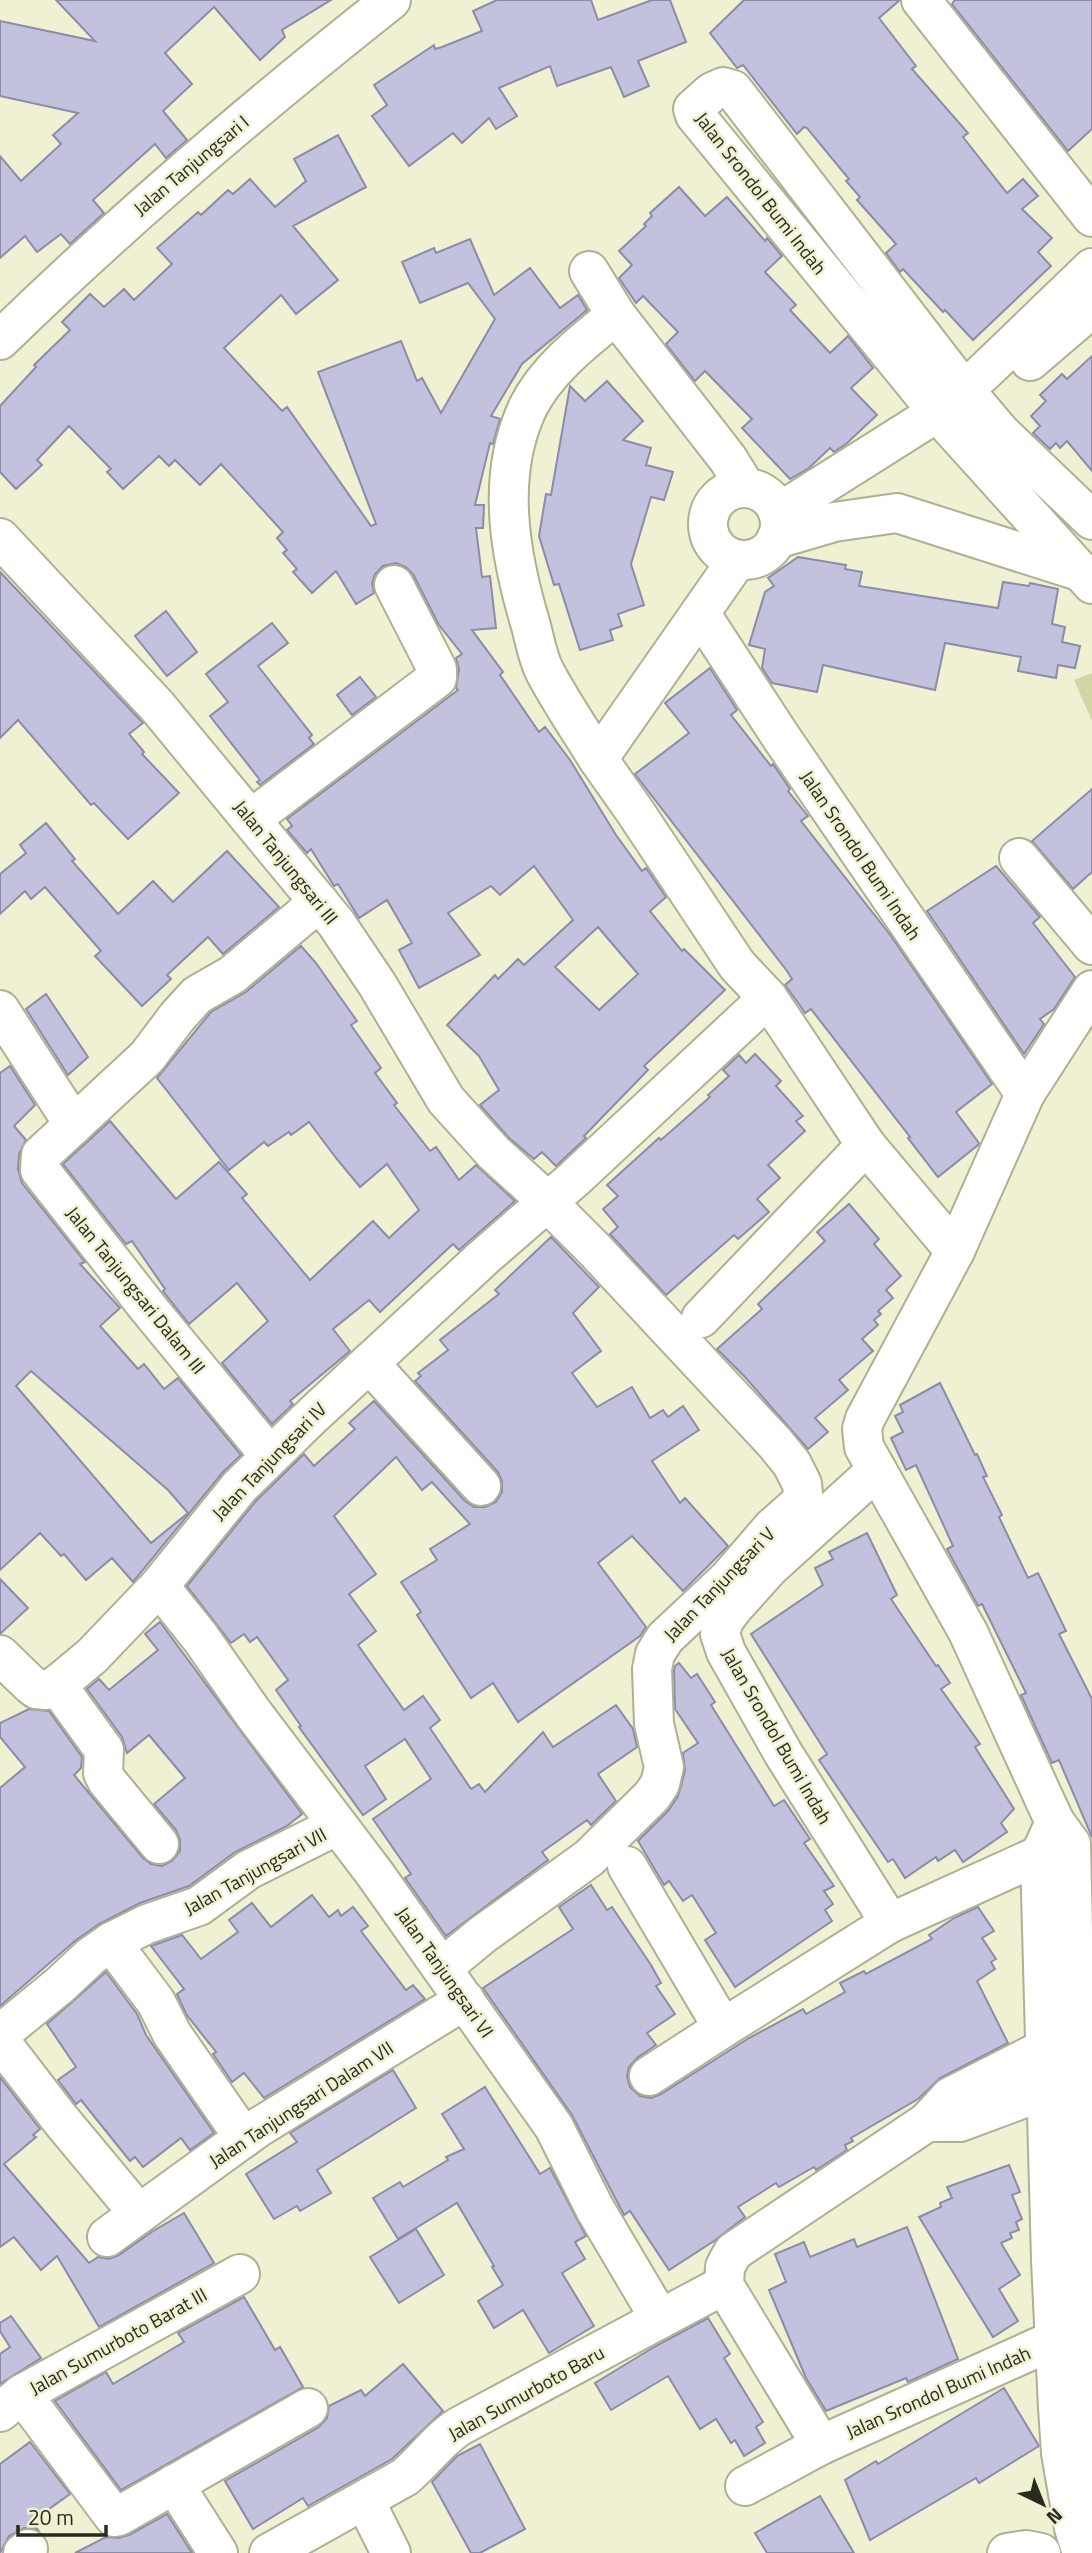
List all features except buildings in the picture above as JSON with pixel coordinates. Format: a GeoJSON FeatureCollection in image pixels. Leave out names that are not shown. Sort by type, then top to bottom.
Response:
{"type":"FeatureCollection","features":[{"type":"Feature","properties":{"kind":"street","name":"Jalan Tanjungsari I"},"geometry":{"type":"LineString","coordinates":[[0,340],[114,231],[391,0]]}},
{"type":"Feature","properties":{"kind":"street"},"geometry":{"type":"LineString","coordinates":[[921,0],[1092,217]]}},
{"type":"Feature","properties":{"kind":"street","name":"Jalan Srondol Bumi Indah"},"geometry":{"type":"LineString","coordinates":[[1088,578],[959,408],[733,90],[723,87],[712,92],[693,109],[695,115],[959,408],[1001,433],[1092,520]]}},
{"type":"Feature","properties":{"kind":"street","name":"Jalan Srondol Bumi Indah"},"geometry":{"type":"LineString","coordinates":[[959,408],[1092,268]]}},
{"type":"Feature","properties":{"kind":"street"},"geometry":{"type":"LineString","coordinates":[[589,271],[617,316],[728,459],[747,488]]}},
{"type":"Feature","properties":{"kind":"street","name":"Jalan Srondol Bumi Indah"},"geometry":{"type":"LineString","coordinates":[[737,559],[760,557],[769,550],[778,529],[959,408],[1092,308]]}},
{"type":"Feature","properties":{"kind":"street"},"geometry":{"type":"LineString","coordinates":[[617,316],[566,358],[543,385],[525,415],[509,468],[510,532],[516,570],[544,670],[598,759],[737,965],[768,998],[866,1145],[955,1251]]}},
{"type":"Feature","properties":{"kind":"street"},"geometry":{"type":"LineString","coordinates":[[598,759],[737,559],[717,548],[711,539],[708,527],[715,504],[723,495],[734,490],[747,488],[758,491],[769,498],[778,529]]}},
{"type":"Feature","properties":{"kind":"street","name":"Jalan Srondol Bumi Indah"},"geometry":{"type":"LineString","coordinates":[[778,529],[897,513],[1088,578]]}},
{"type":"Feature","properties":{"kind":"street","name":"Jalan Tanjungsari III"},"geometry":{"type":"LineString","coordinates":[[0,538],[157,706],[251,819],[319,902],[377,984],[446,1100],[494,1153],[548,1202]]}},
{"type":"Feature","properties":{"kind":"street"},"geometry":{"type":"LineString","coordinates":[[251,819],[437,678],[437,669],[394,585]]}},
{"type":"Feature","properties":{"kind":"street","name":"Jalan Srondol Bumi Indah"},"geometry":{"type":"LineString","coordinates":[[700,613],[788,749],[1026,1094]]}},
{"type":"Feature","properties":{"kind":"street"},"geometry":{"type":"LineString","coordinates":[[1019,858],[1092,944]]}},
{"type":"Feature","properties":{"kind":"street","name":"Jalan Tanjungsari Dalam III"},"geometry":{"type":"LineString","coordinates":[[270,1456],[149,1309],[40,1170],[41,1155],[147,1057],[197,995],[233,975],[319,902]]}},
{"type":"Feature","properties":{"kind":"street","name":"Jalan Srondol Bumi Indah"},"geometry":{"type":"LineString","coordinates":[[1082,2553],[1074,2528],[1061,2453],[1079,2403],[1054,2340],[1061,2083],[1072,2030],[1065,1839],[968,1632],[864,1447],[862,1429],[955,1251],[1026,1094],[1092,990]]}},
{"type":"Feature","properties":{"kind":"street"},"geometry":{"type":"LineString","coordinates":[[548,1202],[768,998]]}},
{"type":"Feature","properties":{"kind":"street"},"geometry":{"type":"LineString","coordinates":[[0,1010],[74,1125]]}},
{"type":"Feature","properties":{"kind":"street"},"geometry":{"type":"LineString","coordinates":[[701,1318],[866,1145]]}},
{"type":"Feature","properties":{"kind":"street","name":"Jalan Tanjungsari IV"},"geometry":{"type":"LineString","coordinates":[[57,1685],[92,1656],[159,1586],[240,1486],[270,1456],[548,1202]]}},
{"type":"Feature","properties":{"kind":"street","name":"Jalan Tanjungsari V"},"geometry":{"type":"LineString","coordinates":[[442,1968],[482,1935],[589,1858],[652,1796],[660,1784],[664,1767],[654,1724],[654,1654],[665,1638],[729,1578],[772,1528],[800,1503],[803,1493],[802,1484],[792,1464],[775,1443],[548,1202]]}},
{"type":"Feature","properties":{"kind":"street"},"geometry":{"type":"LineString","coordinates":[[369,1363],[481,1486]]}},
{"type":"Feature","properties":{"kind":"street","name":"Jalan Srondol Bumi Indah"},"geometry":{"type":"LineString","coordinates":[[877,1470],[769,1568],[724,1620],[720,1634],[726,1652],[783,1753],[890,1923]]}},
{"type":"Feature","properties":{"kind":"street","name":"Jalan Tanjungsari VI"},"geometry":{"type":"LineString","coordinates":[[159,1586],[200,1637],[338,1825],[554,2127],[595,2209],[660,2319]]}},
{"type":"Feature","properties":{"kind":"street"},"geometry":{"type":"LineString","coordinates":[[0,1656],[36,1689],[46,1690],[57,1685],[104,1750],[103,1773],[107,1780],[159,1844]]}},
{"type":"Feature","properties":{"kind":"street","name":"Jalan Tanjungsari VII"},"geometry":{"type":"LineString","coordinates":[[0,2034],[111,1942],[147,1924],[199,1906],[248,1870],[338,1825]]}},
{"type":"Feature","properties":{"kind":"street"},"geometry":{"type":"LineString","coordinates":[[649,2076],[890,1923],[1065,1839]]}},
{"type":"Feature","properties":{"kind":"street"},"geometry":{"type":"LineString","coordinates":[[627,1866],[723,2028]]}},
{"type":"Feature","properties":{"kind":"street"},"geometry":{"type":"LineString","coordinates":[[111,1942],[156,2002],[172,2034],[244,2138]]}},
{"type":"Feature","properties":{"kind":"street","name":"Jalan Tanjungsari Dalam VII"},"geometry":{"type":"LineString","coordinates":[[107,2237],[244,2138],[465,2000]]}},
{"type":"Feature","properties":{"kind":"street"},"geometry":{"type":"LineString","coordinates":[[660,2319],[724,2286],[725,2267],[733,2252],[927,2122],[950,2097],[1072,2030]]}},
{"type":"Feature","properties":{"kind":"street"},"geometry":{"type":"LineString","coordinates":[[0,2041],[139,2214]]}},
{"type":"Feature","properties":{"kind":"street"},"geometry":{"type":"LineString","coordinates":[[927,2122],[960,2122],[1061,2083]]}},
{"type":"Feature","properties":{"kind":"street","name":"Jalan Srondol Bumi Indah"},"geometry":{"type":"LineString","coordinates":[[1061,2083],[1089,2226],[1079,2403],[1092,2527]]}},
{"type":"Feature","properties":{"kind":"street","name":"Jalan Sumurboto Barat III"},"geometry":{"type":"LineString","coordinates":[[11,2403],[240,2274]]}},
{"type":"Feature","properties":{"kind":"street","name":"Jalan Srondol Bumi Indah"},"geometry":{"type":"LineString","coordinates":[[724,2286],[821,2445]]}},
{"type":"Feature","properties":{"kind":"street","name":"Jalan Sumurboto Baru"},"geometry":{"type":"LineString","coordinates":[[269,2553],[405,2477],[425,2460],[448,2433],[660,2319]]}},
{"type":"Feature","properties":{"kind":"street","name":"Jalan Srondol Bumi Indah"},"geometry":{"type":"LineString","coordinates":[[745,2486],[821,2445],[1054,2340]]}},
{"type":"Feature","properties":{"kind":"street"},"geometry":{"type":"LineString","coordinates":[[11,2403],[114,2517],[308,2408]]}},
{"type":"Feature","properties":{"kind":"street"},"geometry":{"type":"LineString","coordinates":[[174,2484],[218,2553]]}},
{"type":"Feature","properties":{"kind":"street"},"geometry":{"type":"LineString","coordinates":[[365,2501],[391,2553]]}},
{"type":"Feature","properties":{"kind":"street"},"geometry":{"type":"LineString","coordinates":[[1007,2553],[1026,2550],[1041,2553]]}},
{"type":"Feature","properties":{"kind":"green space"},"geometry":{"type":"Polygon","coordinates":[[[1092,673],[1092,721],[1074,680],[1092,673]]]}}]}
